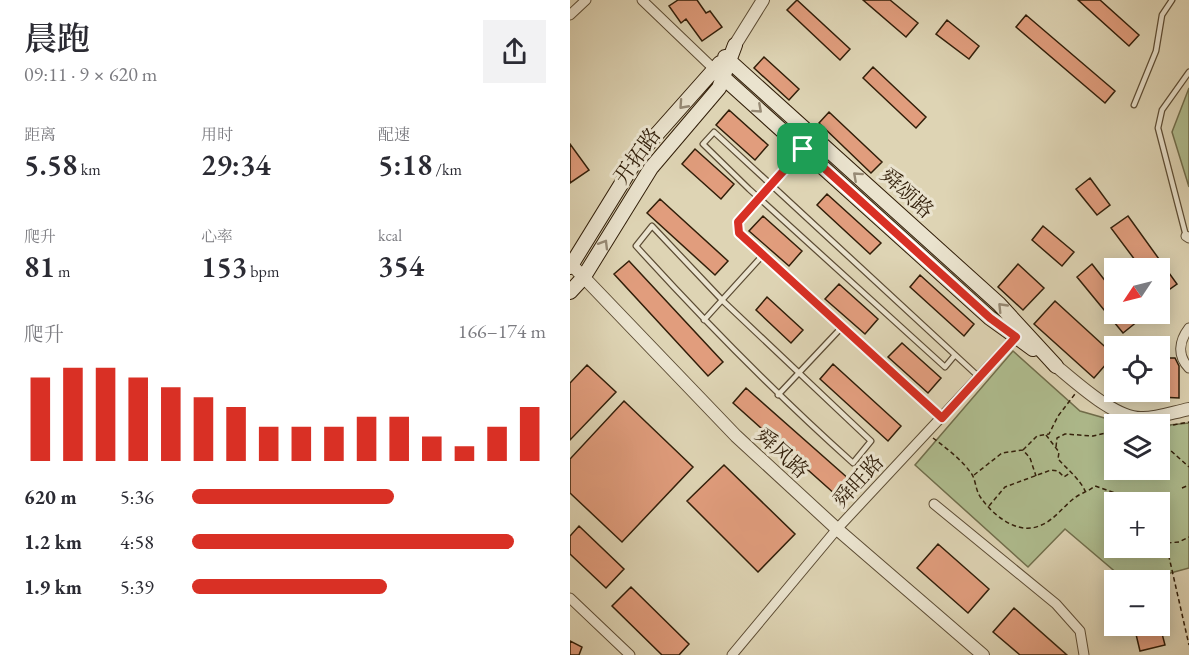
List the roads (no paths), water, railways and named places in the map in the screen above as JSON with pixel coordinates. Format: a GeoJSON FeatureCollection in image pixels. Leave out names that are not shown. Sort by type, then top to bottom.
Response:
{"type":"FeatureCollection","features":[{"type":"Feature","properties":{"kind":"main road","name":"开拓路"},"geometry":{"type":"LineString","coordinates":[[570,265],[641,152],[719,74],[735,45]]}},
{"type":"Feature","properties":{"kind":"main road","name":"舜颂路"},"geometry":{"type":"LineString","coordinates":[[727,59],[999,304],[1056,366]]}},
{"type":"Feature","properties":{"kind":"main road","name":"开拓路"},"geometry":{"type":"LineString","coordinates":[[570,292],[583,278],[651,168],[720,88],[719,74]]}},
{"type":"Feature","properties":{"kind":"main road","name":"舜颂路"},"geometry":{"type":"LineString","coordinates":[[719,74],[990,318],[1056,366]]}},
{"type":"Feature","properties":{"kind":"street"},"geometry":{"type":"LineString","coordinates":[[570,15],[586,0]]}},
{"type":"Feature","properties":{"kind":"street"},"geometry":{"type":"LineString","coordinates":[[642,0],[719,74]]}},
{"type":"Feature","properties":{"kind":"street","name":"开拓路"},"geometry":{"type":"LineString","coordinates":[[735,45],[763,0]]}},
{"type":"Feature","properties":{"kind":"street","name":"舜风路"},"geometry":{"type":"LineString","coordinates":[[570,265],[736,436],[837,529],[983,655]]}},
{"type":"Feature","properties":{"kind":"street"},"geometry":{"type":"LineString","coordinates":[[1189,328],[1179,351],[1185,365],[1189,368]]}},
{"type":"Feature","properties":{"kind":"street","name":"舜旺路"},"geometry":{"type":"LineString","coordinates":[[732,655],[837,529],[1016,337]]}},
{"type":"Feature","properties":{"kind":"street","name":"舜颂路"},"geometry":{"type":"LineString","coordinates":[[1056,366],[1098,399],[1127,416],[1142,419],[1189,409]]}},
{"type":"Feature","properties":{"kind":"street"},"geometry":{"type":"LineString","coordinates":[[934,504],[1056,604],[1080,631],[1084,655]]}},
{"type":"Feature","properties":{"kind":"street"},"geometry":{"type":"LineString","coordinates":[[570,598],[630,655]]}},
{"type":"Feature","properties":{"kind":"lane"},"geometry":{"type":"LineString","coordinates":[[1134,105],[1156,51],[1162,15],[1172,0]]}},
{"type":"Feature","properties":{"kind":"lane"},"geometry":{"type":"LineString","coordinates":[[1188,237],[1158,128],[1162,110],[1189,72]]}},
{"type":"Feature","properties":{"kind":"lane"},"geometry":{"type":"LineString","coordinates":[[955,355],[945,367],[703,144],[714,132],[979,377]]}},
{"type":"Feature","properties":{"kind":"lane"},"geometry":{"type":"LineString","coordinates":[[803,149],[738,222],[739,233],[942,418]]}},
{"type":"Feature","properties":{"kind":"lane"},"geometry":{"type":"LineString","coordinates":[[652,226],[723,301],[872,441],[853,463],[778,395],[704,320],[636,246],[652,226]]}},
{"type":"Feature","properties":{"kind":"lane"},"geometry":{"type":"LineString","coordinates":[[704,320],[764,255]]}},
{"type":"Feature","properties":{"kind":"lane"},"geometry":{"type":"LineString","coordinates":[[778,395],[842,327]]}}]}
